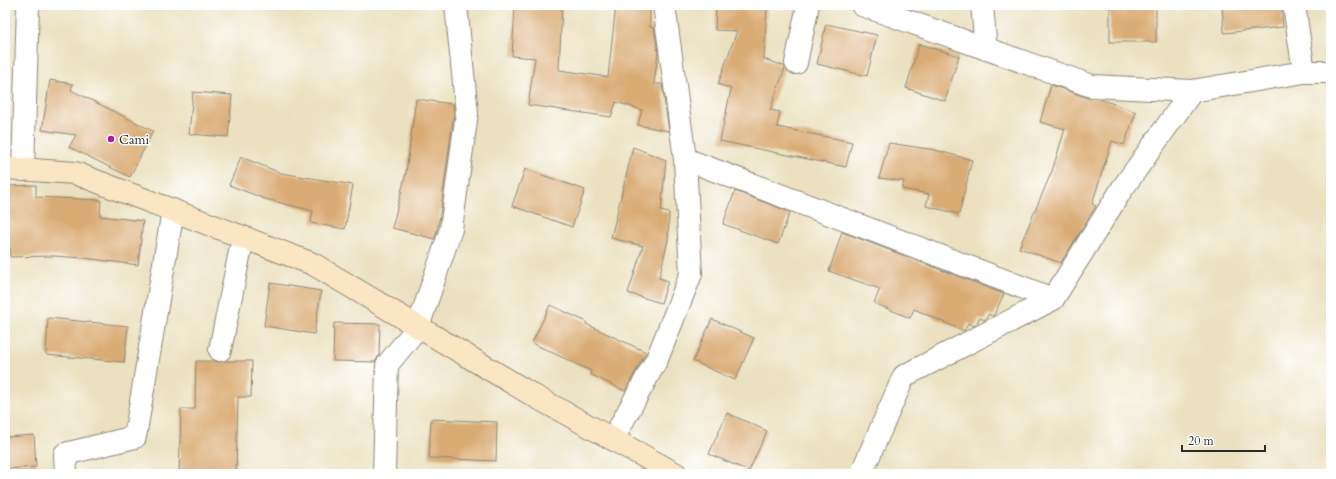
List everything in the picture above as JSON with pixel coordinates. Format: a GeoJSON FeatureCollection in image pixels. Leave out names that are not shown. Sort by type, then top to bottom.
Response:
{"type":"FeatureCollection","features":[{"type":"Feature","properties":{"kind":"street"},"geometry":{"type":"LineString","coordinates":[[28,5],[14,169],[75,173],[313,264],[536,397],[676,474]]}},
{"type":"Feature","properties":{"kind":"street"},"geometry":{"type":"LineString","coordinates":[[384,474],[387,365],[418,327],[451,229],[467,112],[456,5]]}},
{"type":"Feature","properties":{"kind":"street"},"geometry":{"type":"LineString","coordinates":[[613,439],[657,359],[691,274],[685,159],[664,5]]}},
{"type":"Feature","properties":{"kind":"street"},"geometry":{"type":"LineString","coordinates":[[796,63],[808,5]]}},
{"type":"Feature","properties":{"kind":"street"},"geometry":{"type":"LineString","coordinates":[[862,5],[1092,86],[1192,91],[1304,72],[1331,72]]}},
{"type":"Feature","properties":{"kind":"street"},"geometry":{"type":"LineString","coordinates":[[982,5],[986,49]]}},
{"type":"Feature","properties":{"kind":"street"},"geometry":{"type":"LineString","coordinates":[[1294,5],[1304,72]]}},
{"type":"Feature","properties":{"kind":"street"},"geometry":{"type":"LineString","coordinates":[[861,474],[904,376],[1053,299],[1122,189],[1192,91]]}},
{"type":"Feature","properties":{"kind":"street"},"geometry":{"type":"LineString","coordinates":[[685,159],[1053,299]]}},
{"type":"Feature","properties":{"kind":"street"},"geometry":{"type":"LineString","coordinates":[[66,474],[65,454],[135,437],[173,210]]}},
{"type":"Feature","properties":{"kind":"street"},"geometry":{"type":"LineString","coordinates":[[220,350],[243,237]]}},
{"type":"Feature","properties":{"kind":"building"},"geometry":{"type":"Polygon","coordinates":[[[515,5],[562,5],[559,70],[608,77],[616,5],[650,5],[650,27],[654,28],[658,52],[654,84],[662,84],[669,131],[638,125],[642,110],[616,102],[611,117],[528,105],[535,58],[512,56],[515,5]]]}},
{"type":"Feature","properties":{"kind":"building"},"geometry":{"type":"Polygon","coordinates":[[[716,5],[767,5],[764,59],[784,66],[785,68],[770,110],[780,112],[777,127],[852,142],[846,167],[720,141],[731,89],[718,84],[737,31],[715,30],[716,5]]]}},
{"type":"Feature","properties":{"kind":"building"},"geometry":{"type":"Polygon","coordinates":[[[1110,5],[1156,5],[1156,42],[1110,42],[1110,5]]]}},
{"type":"Feature","properties":{"kind":"building"},"geometry":{"type":"Polygon","coordinates":[[[1222,5],[1281,5],[1283,27],[1224,33],[1222,5]]]}},
{"type":"Feature","properties":{"kind":"building"},"geometry":{"type":"Polygon","coordinates":[[[826,24],[877,35],[867,76],[817,64],[826,24]]]}},
{"type":"Feature","properties":{"kind":"building"},"geometry":{"type":"Polygon","coordinates":[[[919,44],[959,56],[945,101],[906,88],[919,44]]]}},
{"type":"Feature","properties":{"kind":"building","name":"Cami"},"geometry":{"type":"Polygon","coordinates":[[[50,80],[73,84],[71,90],[153,131],[130,177],[69,147],[76,135],[42,130],[50,80]]]}},
{"type":"Feature","properties":{"kind":"building"},"geometry":{"type":"Polygon","coordinates":[[[1051,85],[1088,98],[1100,99],[1136,112],[1124,145],[1112,141],[1092,204],[1096,206],[1061,263],[1019,248],[1052,171],[1065,129],[1040,122],[1051,85]]]}},
{"type":"Feature","properties":{"kind":"building"},"geometry":{"type":"Polygon","coordinates":[[[193,92],[232,95],[228,137],[189,134],[193,92]]]}},
{"type":"Feature","properties":{"kind":"building"},"geometry":{"type":"Polygon","coordinates":[[[416,99],[453,104],[454,113],[439,221],[435,239],[392,228],[406,173],[416,99]]]}},
{"type":"Feature","properties":{"kind":"building"},"geometry":{"type":"Polygon","coordinates":[[[889,143],[935,150],[972,160],[959,214],[926,206],[929,194],[902,189],[904,181],[879,178],[889,143]]]}},
{"type":"Feature","properties":{"kind":"building"},"geometry":{"type":"Polygon","coordinates":[[[633,147],[666,160],[661,211],[669,213],[668,240],[659,278],[668,281],[661,303],[628,293],[643,246],[611,238],[633,147]]]}},
{"type":"Feature","properties":{"kind":"building"},"geometry":{"type":"Polygon","coordinates":[[[241,157],[281,173],[353,185],[345,229],[311,223],[313,211],[265,199],[229,185],[241,157]]]}},
{"type":"Feature","properties":{"kind":"building"},"geometry":{"type":"Polygon","coordinates":[[[525,169],[585,190],[572,227],[512,206],[525,169]]]}},
{"type":"Feature","properties":{"kind":"building"},"geometry":{"type":"Polygon","coordinates":[[[36,185],[36,197],[101,200],[100,216],[143,221],[138,265],[84,258],[53,256],[10,257],[10,248],[5,248],[5,194],[9,194],[9,186],[36,185]]]}},
{"type":"Feature","properties":{"kind":"building"},"geometry":{"type":"Polygon","coordinates":[[[735,191],[790,212],[778,244],[723,224],[735,191]]]}},
{"type":"Feature","properties":{"kind":"building"},"geometry":{"type":"Polygon","coordinates":[[[842,232],[1004,294],[994,315],[992,316],[989,314],[985,320],[979,318],[977,324],[974,326],[968,323],[964,331],[914,309],[910,318],[874,303],[880,289],[829,271],[842,232]]]}},
{"type":"Feature","properties":{"kind":"building"},"geometry":{"type":"Polygon","coordinates":[[[270,283],[321,291],[314,334],[264,326],[270,283]]]}},
{"type":"Feature","properties":{"kind":"building"},"geometry":{"type":"Polygon","coordinates":[[[550,305],[587,322],[586,324],[646,352],[625,391],[590,374],[591,371],[532,343],[550,305]]]}},
{"type":"Feature","properties":{"kind":"building"},"geometry":{"type":"Polygon","coordinates":[[[48,318],[128,326],[124,362],[47,355],[48,318]]]}},
{"type":"Feature","properties":{"kind":"building"},"geometry":{"type":"Polygon","coordinates":[[[712,319],[754,338],[735,380],[693,361],[712,319]]]}},
{"type":"Feature","properties":{"kind":"building"},"geometry":{"type":"Polygon","coordinates":[[[334,323],[380,324],[379,355],[375,362],[333,361],[334,323]]]}},
{"type":"Feature","properties":{"kind":"building"},"geometry":{"type":"Polygon","coordinates":[[[196,361],[252,361],[251,397],[238,397],[236,474],[179,474],[181,409],[195,409],[196,361]]]}},
{"type":"Feature","properties":{"kind":"building"},"geometry":{"type":"Polygon","coordinates":[[[727,413],[767,431],[749,471],[709,454],[727,413]]]}},
{"type":"Feature","properties":{"kind":"building"},"geometry":{"type":"Polygon","coordinates":[[[431,419],[497,422],[496,461],[429,458],[431,419]]]}},
{"type":"Feature","properties":{"kind":"building"},"geometry":{"type":"Polygon","coordinates":[[[34,435],[36,467],[5,469],[5,437],[34,435]]]}},
{"type":"Feature","properties":{"kind":"place","name":"Cami"},"geometry":{"type":"Point","coordinates":[111,139]}}]}
